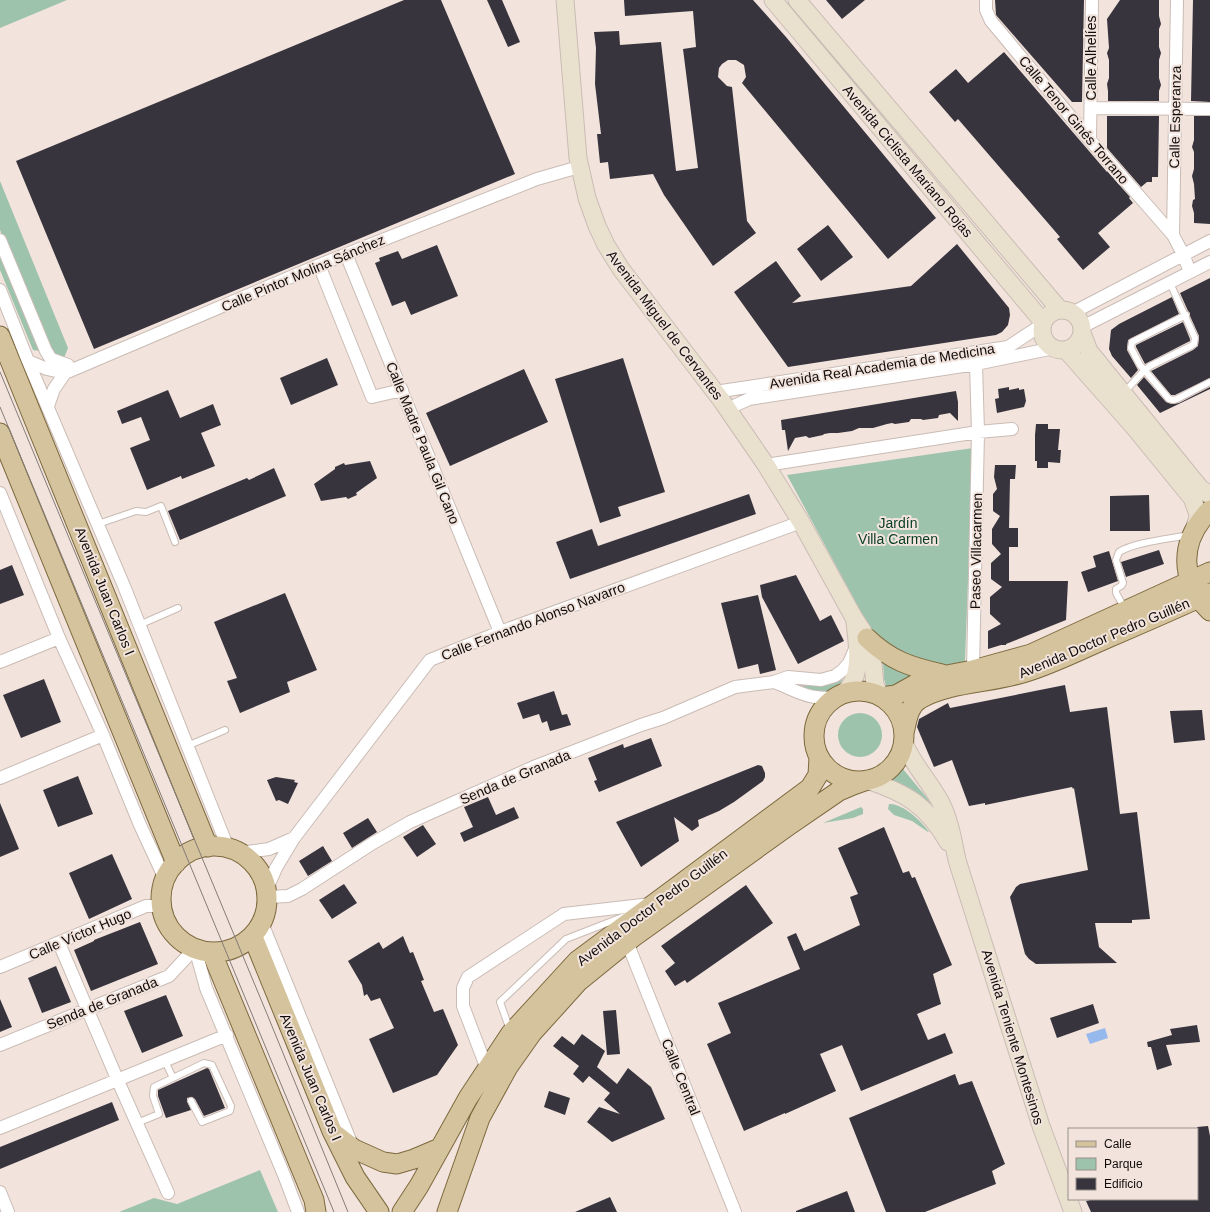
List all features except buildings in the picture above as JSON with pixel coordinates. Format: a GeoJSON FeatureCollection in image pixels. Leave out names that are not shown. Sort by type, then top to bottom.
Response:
{"type":"FeatureCollection","features":[{"type":"Feature","properties":{"kind":"main road","name":"Avenida Miguel de Cervantes"},"geometry":{"type":"LineString","coordinates":[[564,0],[577,149],[584,187],[593,215],[611,253],[639,293],[729,411],[766,465],[801,522],[854,618],[862,641],[871,647],[875,686],[881,697]]}},
{"type":"Feature","properties":{"kind":"main road","name":"Avenida Ciclista Mariano Rojas"},"geometry":{"type":"LineString","coordinates":[[773,0],[1043,323]]}},
{"type":"Feature","properties":{"kind":"main road","name":"Avenida Ciclista Mariano Rojas"},"geometry":{"type":"LineString","coordinates":[[797,0],[1066,311]]}},
{"type":"Feature","properties":{"kind":"main road"},"geometry":{"type":"LineString","coordinates":[[1206,601],[1190,582],[1187,572],[1187,553],[1198,514],[1192,498],[1134,427],[1060,349],[1046,343],[1042,329],[1043,323],[1050,314],[1066,311],[1076,316],[1089,351],[1200,488],[1210,495]]}},
{"type":"Feature","properties":{"kind":"main road"},"geometry":{"type":"LineString","coordinates":[[1060,349],[1071,348],[1076,344],[1082,330]]}},
{"type":"Feature","properties":{"kind":"main road","name":"Avenida Juan Carlos I"},"geometry":{"type":"LineString","coordinates":[[0,336],[208,847]]}},
{"type":"Feature","properties":{"kind":"main road"},"geometry":{"type":"LineString","coordinates":[[0,433],[176,863]]}},
{"type":"Feature","properties":{"kind":"main road"},"geometry":{"type":"LineString","coordinates":[[1192,534],[1196,526],[1210,510]]}},
{"type":"Feature","properties":{"kind":"main road","name":"Avenida Doctor Pedro Guillén"},"geometry":{"type":"LineString","coordinates":[[881,697],[896,695],[921,682],[945,675],[973,670],[1031,654],[1210,572]]}},
{"type":"Feature","properties":{"kind":"main road","name":"Avenida Doctor Pedro Guillén"},"geometry":{"type":"LineString","coordinates":[[904,738],[911,709],[919,700],[927,695],[1026,672],[1206,601]]}},
{"type":"Feature","properties":{"kind":"main road"},"geometry":{"type":"LineString","coordinates":[[838,696],[855,691],[873,693],[889,702],[900,716],[904,738],[902,750],[894,764],[882,775],[867,780],[853,780],[839,776],[831,771],[819,757],[814,738],[818,718],[823,709],[830,702],[838,696],[845,692],[852,683],[862,641],[903,663],[945,675]]}},
{"type":"Feature","properties":{"kind":"main road","name":"Avenida Teniente Montesinos"},"geometry":{"type":"LineString","coordinates":[[904,738],[911,758],[935,793],[950,826],[957,860],[1041,1126],[1068,1199]]}},
{"type":"Feature","properties":{"kind":"main road","name":"Avenida Doctor Pedro Guillén"},"geometry":{"type":"LineString","coordinates":[[402,1212],[468,1098],[511,1033],[577,961],[810,788],[818,775],[819,757]]}},
{"type":"Feature","properties":{"kind":"main road","name":"Avenida Doctor Pedro Guillén"},"geometry":{"type":"LineString","coordinates":[[447,1212],[480,1118],[508,1067],[532,1033],[579,981],[627,942],[838,791],[867,780]]}},
{"type":"Feature","properties":{"kind":"main road","name":"Avenida Teniente Montesinos"},"geometry":{"type":"LineString","coordinates":[[867,780],[897,792],[926,811],[940,828],[957,860]]}},
{"type":"Feature","properties":{"kind":"main road"},"geometry":{"type":"LineString","coordinates":[[208,847],[234,851],[257,869],[267,894],[266,910],[257,930],[238,947],[226,951],[203,951],[179,939],[167,924],[162,906],[161,892],[165,879],[176,863],[186,854],[197,849],[208,847]]}},
{"type":"Feature","properties":{"kind":"main road","name":"Avenida Juan Carlos I"},"geometry":{"type":"LineString","coordinates":[[257,930],[332,1131],[355,1177],[379,1212]]}},
{"type":"Feature","properties":{"kind":"main road"},"geometry":{"type":"LineString","coordinates":[[203,951],[314,1200],[316,1212]]}},
{"type":"Feature","properties":{"kind":"main road"},"geometry":{"type":"LineString","coordinates":[[332,1131],[354,1149],[383,1162],[397,1164],[414,1159],[440,1148]]}},
{"type":"Feature","properties":{"kind":"main road","name":"Avenida Teniente Montesinos"},"geometry":{"type":"LineString","coordinates":[[1069,1200],[1073,1212]]}},
{"type":"Feature","properties":{"kind":"street","name":"Calle Tenor Ginés Torrano"},"geometry":{"type":"LineString","coordinates":[[986,0],[986,10],[991,22],[1090,140],[1173,235],[1190,272]]}},
{"type":"Feature","properties":{"kind":"street","name":"Calle Alhelíes"},"geometry":{"type":"LineString","coordinates":[[1090,140],[1092,0]]}},
{"type":"Feature","properties":{"kind":"street","name":"Calle Esperanza"},"geometry":{"type":"LineString","coordinates":[[1173,235],[1177,0]]}},
{"type":"Feature","properties":{"kind":"street"},"geometry":{"type":"LineString","coordinates":[[1091,108],[1210,109]]}},
{"type":"Feature","properties":{"kind":"street","name":"Calle Pintor Molina Sánchez"},"geometry":{"type":"LineString","coordinates":[[67,372],[346,254],[537,179],[580,167]]}},
{"type":"Feature","properties":{"kind":"street"},"geometry":{"type":"LineString","coordinates":[[0,240],[46,352],[51,359],[68,365],[67,372],[54,389],[48,406]]}},
{"type":"Feature","properties":{"kind":"street"},"geometry":{"type":"LineString","coordinates":[[1066,311],[1210,241]]}},
{"type":"Feature","properties":{"kind":"street","name":"Calle Madre Paula Gil Cano"},"geometry":{"type":"LineString","coordinates":[[346,254],[500,632]]}},
{"type":"Feature","properties":{"kind":"street"},"geometry":{"type":"LineString","coordinates":[[1082,330],[1210,262]]}},
{"type":"Feature","properties":{"kind":"street"},"geometry":{"type":"LineString","coordinates":[[319,265],[372,397],[402,390]]}},
{"type":"Feature","properties":{"kind":"street"},"geometry":{"type":"LineString","coordinates":[[0,290],[28,361],[98,524],[187,746],[234,851],[269,849],[294,838]]}},
{"type":"Feature","properties":{"kind":"street","name":"Avenida Real Academia de Medicina"},"geometry":{"type":"LineString","coordinates":[[715,392],[1008,346],[1043,323]]}},
{"type":"Feature","properties":{"kind":"street","name":"Avenida Real Academia de Medicina"},"geometry":{"type":"LineString","coordinates":[[729,411],[736,405],[749,398],[976,364],[1060,349]]}},
{"type":"Feature","properties":{"kind":"street"},"geometry":{"type":"LineString","coordinates":[[28,361],[46,369],[67,372]]}},
{"type":"Feature","properties":{"kind":"street","name":"Paseo Villacarmen"},"geometry":{"type":"LineString","coordinates":[[973,670],[978,432],[976,364]]}},
{"type":"Feature","properties":{"kind":"street"},"geometry":{"type":"LineString","coordinates":[[766,465],[978,432],[1012,429]]}},
{"type":"Feature","properties":{"kind":"street"},"geometry":{"type":"LineString","coordinates":[[0,493],[59,638],[103,735],[140,825],[165,879]]}},
{"type":"Feature","properties":{"kind":"street","name":"Calle Fernando Alonso Navarro"},"geometry":{"type":"LineString","coordinates":[[267,894],[276,868],[294,838],[430,660],[500,632],[801,522]]}},
{"type":"Feature","properties":{"kind":"street"},"geometry":{"type":"LineString","coordinates":[[0,662],[59,638]]}},
{"type":"Feature","properties":{"kind":"street","name":"Senda de Granada"},"geometry":{"type":"LineString","coordinates":[[267,894],[288,896],[302,889],[410,822],[536,766],[641,725],[663,718],[735,687],[774,682],[788,677],[821,680],[835,676],[849,663],[862,641]]}},
{"type":"Feature","properties":{"kind":"street"},"geometry":{"type":"LineString","coordinates":[[774,682],[811,697],[820,698],[838,696]]}},
{"type":"Feature","properties":{"kind":"street"},"geometry":{"type":"LineString","coordinates":[[0,778],[103,735]]}},
{"type":"Feature","properties":{"kind":"street"},"geometry":{"type":"LineString","coordinates":[[487,1069],[463,1006],[463,988],[468,977],[564,914],[656,903]]}},
{"type":"Feature","properties":{"kind":"street","name":"Calle Víctor Hugo"},"geometry":{"type":"LineString","coordinates":[[0,967],[146,906],[162,906]]}},
{"type":"Feature","properties":{"kind":"street"},"geometry":{"type":"LineString","coordinates":[[257,930],[354,1149]]}},
{"type":"Feature","properties":{"kind":"street"},"geometry":{"type":"LineString","coordinates":[[59,942],[118,1081],[168,1192]]}},
{"type":"Feature","properties":{"kind":"street","name":"Calle Central"},"geometry":{"type":"LineString","coordinates":[[627,942],[735,1212]]}},
{"type":"Feature","properties":{"kind":"street"},"geometry":{"type":"LineString","coordinates":[[203,951],[206,988],[227,1035],[298,1212]]}},
{"type":"Feature","properties":{"kind":"street","name":"Senda de Granada"},"geometry":{"type":"LineString","coordinates":[[0,1044],[88,1010],[169,976],[203,951]]}},
{"type":"Feature","properties":{"kind":"street"},"geometry":{"type":"LineString","coordinates":[[0,1128],[118,1081],[227,1035]]}},
{"type":"Feature","properties":{"kind":"street"},"geometry":{"type":"LineString","coordinates":[[0,1192],[8,1212]]}},
{"type":"Feature","properties":{"kind":"lane"},"geometry":{"type":"LineString","coordinates":[[1123,393],[1135,383],[1150,366],[1194,344],[1195,338],[1186,315],[1170,283]]}},
{"type":"Feature","properties":{"kind":"lane"},"geometry":{"type":"LineString","coordinates":[[1186,315],[1158,328],[1131,344],[1131,348],[1145,370],[1166,397],[1171,400],[1177,399],[1210,382]]}},
{"type":"Feature","properties":{"kind":"lane"},"geometry":{"type":"LineString","coordinates":[[976,364],[980,351]]}},
{"type":"Feature","properties":{"kind":"lane"},"geometry":{"type":"LineString","coordinates":[[98,524],[136,511],[146,512],[162,506],[175,542]]}},
{"type":"Feature","properties":{"kind":"lane"},"geometry":{"type":"LineString","coordinates":[[1119,615],[1116,589],[1123,583],[1116,560],[1119,552],[1124,549],[1143,544],[1192,534]]}},
{"type":"Feature","properties":{"kind":"lane"},"geometry":{"type":"LineString","coordinates":[[139,625],[178,608]]}},
{"type":"Feature","properties":{"kind":"lane"},"geometry":{"type":"LineString","coordinates":[[187,746],[225,730]]}},
{"type":"Feature","properties":{"kind":"lane"},"geometry":{"type":"LineString","coordinates":[[511,1033],[500,1002],[566,939],[656,903]]}},
{"type":"Feature","properties":{"kind":"lane"},"geometry":{"type":"LineString","coordinates":[[165,1061],[173,1078]]}},
{"type":"Feature","properties":{"kind":"lane"},"geometry":{"type":"LineString","coordinates":[[137,1123],[159,1114],[153,1096],[154,1087],[204,1064],[212,1065],[231,1106],[230,1111],[202,1122],[191,1101]]}},
{"type":"Feature","properties":{"kind":"green space"},"geometry":{"type":"Polygon","coordinates":[[[0,0],[67,0],[0,28],[0,0]]]}},
{"type":"Feature","properties":{"kind":"green space"},"geometry":{"type":"Polygon","coordinates":[[[0,181],[68,348],[64,358],[54,357],[0,230],[0,181]]]}},
{"type":"Feature","properties":{"kind":"green space"},"geometry":{"type":"Polygon","coordinates":[[[0,252],[40,351],[33,350],[0,270],[0,252]]]}},
{"type":"Feature","properties":{"kind":"green space","name":"Jardín Villa Carmen"},"geometry":{"type":"Polygon","coordinates":[[[973,448],[965,661],[949,665],[923,663],[912,660],[893,649],[868,625],[787,475],[973,448]]]}},
{"type":"Feature","properties":{"kind":"green space"},"geometry":{"type":"Polygon","coordinates":[[[883,662],[918,673],[888,692],[884,679],[883,662]]]}},
{"type":"Feature","properties":{"kind":"green space"},"geometry":{"type":"Polygon","coordinates":[[[843,677],[841,683],[826,693],[811,692],[796,684],[817,685],[843,677]]]}},
{"type":"Feature","properties":{"kind":"green space"},"geometry":{"type":"Polygon","coordinates":[[[860,713],[872,717],[878,723],[882,735],[878,747],[872,753],[860,757],[848,753],[842,747],[838,735],[842,723],[848,717],[860,713]]]}},
{"type":"Feature","properties":{"kind":"green space"},"geometry":{"type":"Polygon","coordinates":[[[903,769],[927,798],[936,811],[890,782],[903,769]]]}},
{"type":"Feature","properties":{"kind":"green space"},"geometry":{"type":"Polygon","coordinates":[[[889,804],[900,806],[906,810],[922,823],[929,832],[912,821],[894,815],[888,809],[889,804]]]}},
{"type":"Feature","properties":{"kind":"green space"},"geometry":{"type":"Polygon","coordinates":[[[861,807],[863,809],[863,814],[853,818],[823,823],[861,807]]]}},
{"type":"Feature","properties":{"kind":"green space"},"geometry":{"type":"Polygon","coordinates":[[[260,1170],[278,1212],[119,1212],[154,1198],[177,1204],[260,1170]]]}},
{"type":"Feature","properties":{"kind":"water"},"geometry":{"type":"Polygon","coordinates":[[[1105,1028],[1108,1038],[1090,1044],[1086,1034],[1105,1028]]]}},
{"type":"Feature","properties":{"kind":"tram line"},"geometry":{"type":"LineString","coordinates":[[0,372],[348,1212]]}},
{"type":"Feature","properties":{"kind":"tram line"},"geometry":{"type":"LineString","coordinates":[[0,407],[334,1212]]}}]}
